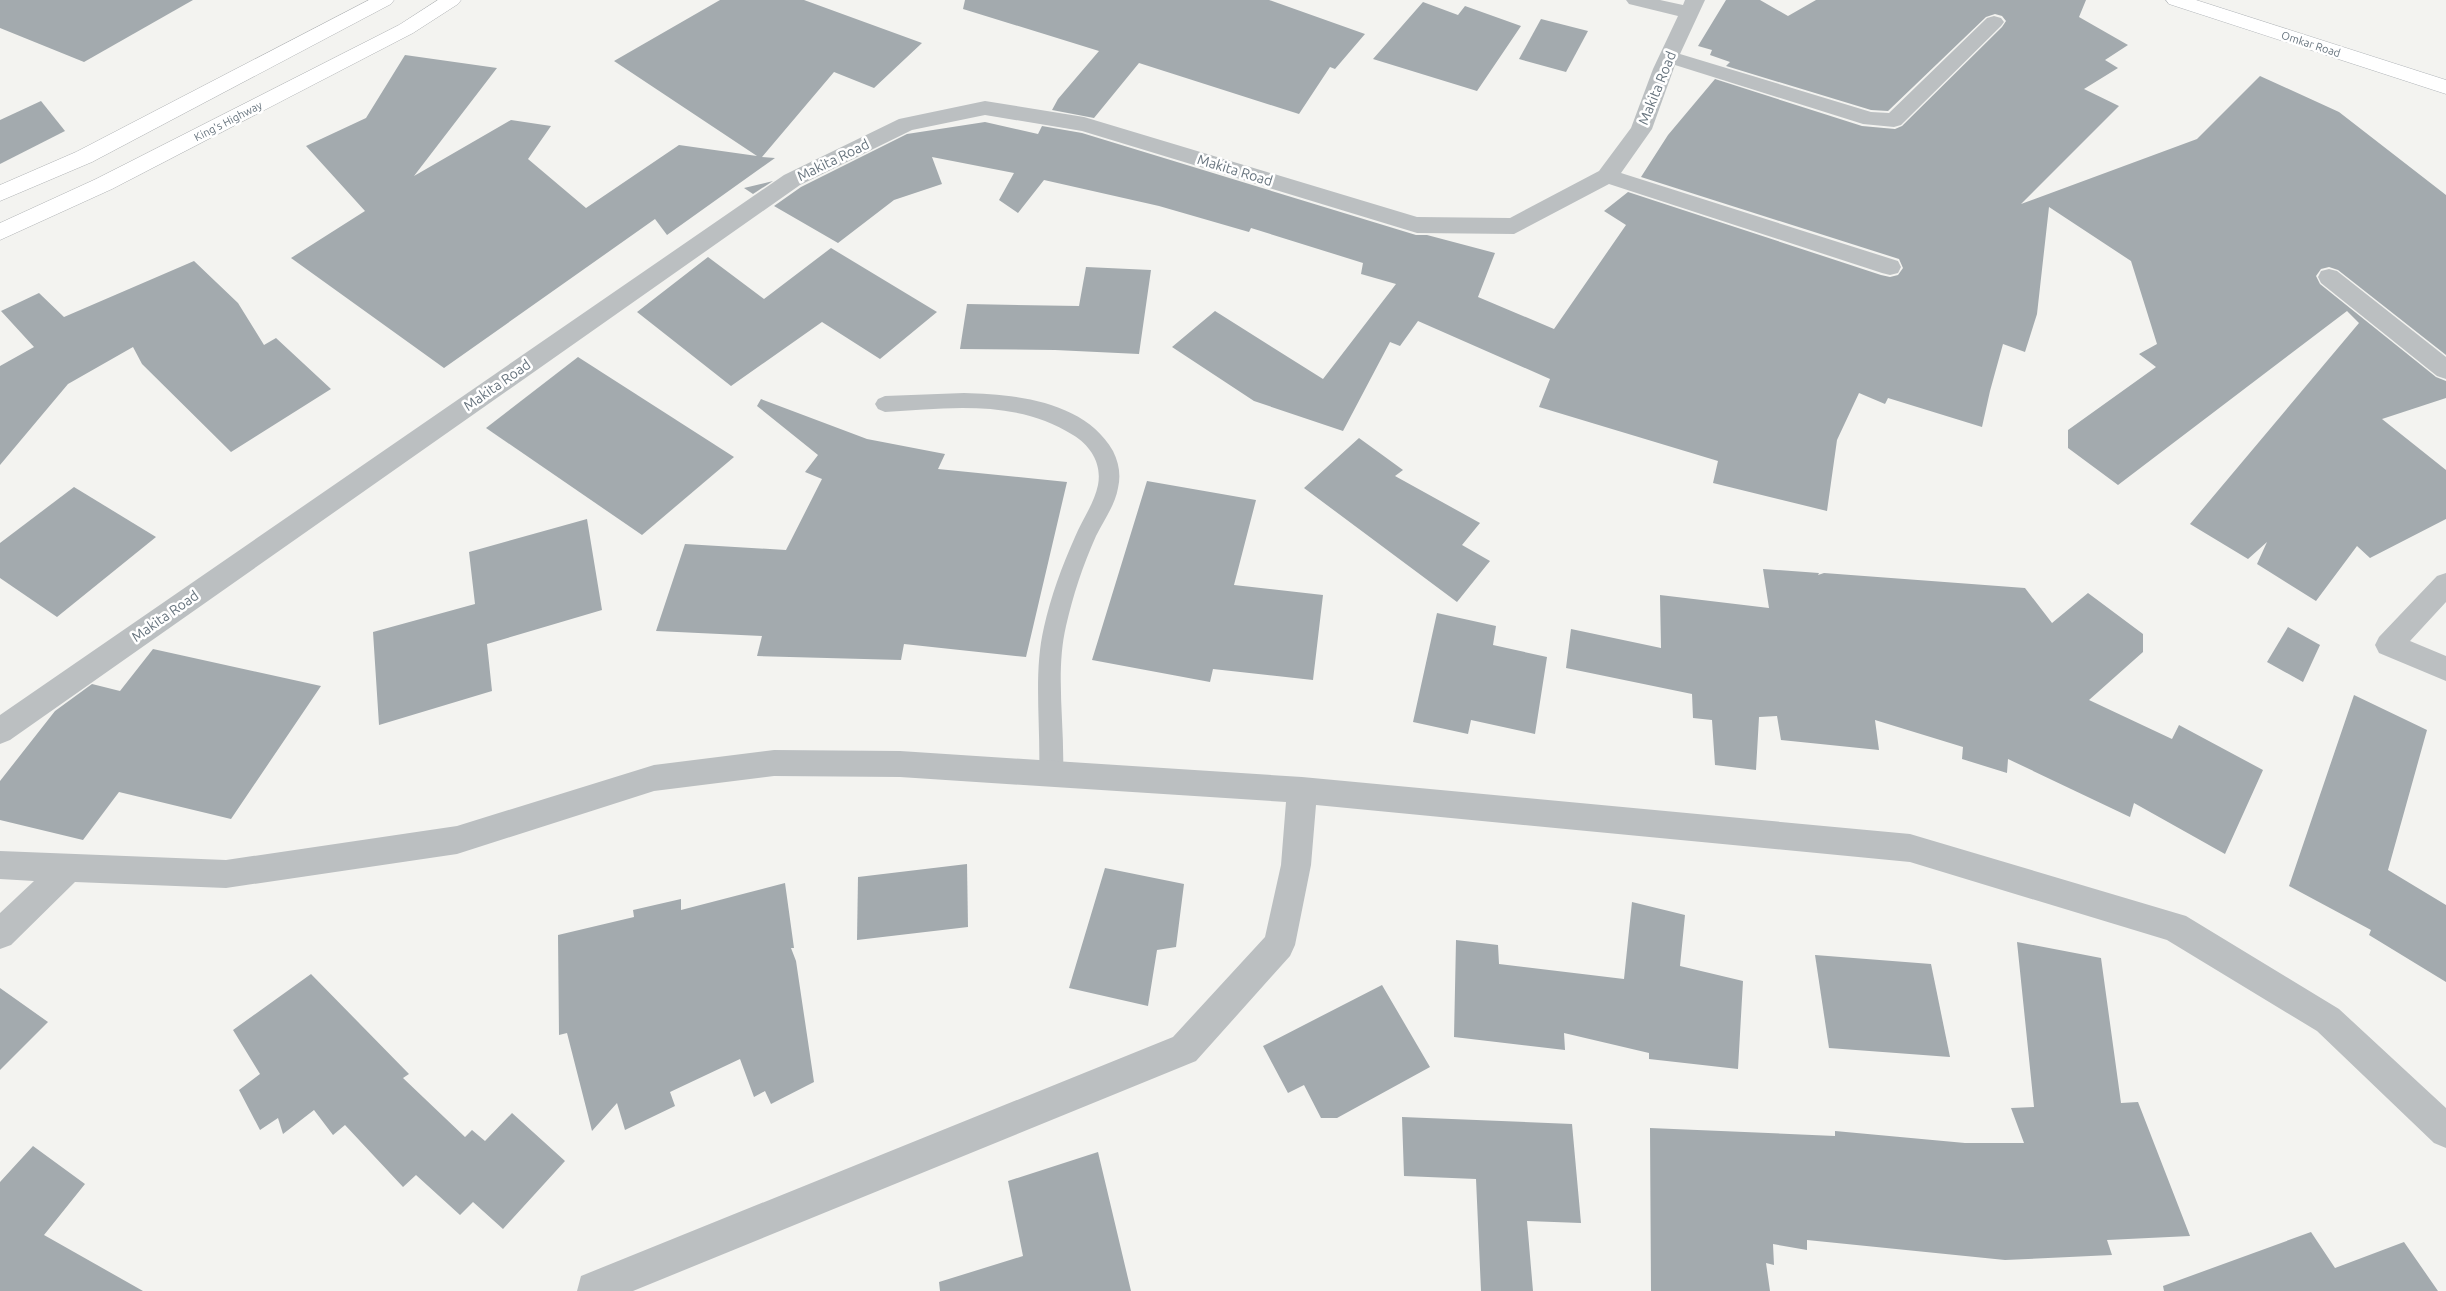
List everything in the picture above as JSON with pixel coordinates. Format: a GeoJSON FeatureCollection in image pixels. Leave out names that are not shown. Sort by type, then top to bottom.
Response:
{"type":"FeatureCollection","features":[{"type":"Feature","properties":{"kind":"main road"},"geometry":{"type":"LineString","coordinates":[[0,194],[84,156],[384,0]]}},
{"type":"Feature","properties":{"kind":"main road","name":"King's Highway"},"geometry":{"type":"LineString","coordinates":[[0,232],[104,184],[406,29],[451,0]]}},
{"type":"Feature","properties":{"kind":"main road","name":"Omkar Road"},"geometry":{"type":"LineString","coordinates":[[2176,0],[2446,87]]}},
{"type":"Feature","properties":{"kind":"street"},"geometry":{"type":"LineString","coordinates":[[1636,0],[1692,7]]}},
{"type":"Feature","properties":{"kind":"street","name":"Makita Road"},"geometry":{"type":"LineString","coordinates":[[0,731],[792,180],[906,124],[985,108],[1084,124],[1417,225],[1514,226],[1607,176],[1641,128],[1669,57],[1692,7]]}},
{"type":"Feature","properties":{"kind":"street"},"geometry":{"type":"LineString","coordinates":[[1669,57],[1883,121],[1894,120],[1994,22]]}},
{"type":"Feature","properties":{"kind":"street"},"geometry":{"type":"LineString","coordinates":[[1607,176],[1890,267]]}},
{"type":"Feature","properties":{"kind":"street"},"geometry":{"type":"LineString","coordinates":[[2329,277],[2446,370]]}},
{"type":"Feature","properties":{"kind":"street"},"geometry":{"type":"LineString","coordinates":[[2446,584],[2389,645],[2446,669]]}},
{"type":"Feature","properties":{"kind":"street"},"geometry":{"type":"LineString","coordinates":[[0,865],[226,874],[457,840],[654,778],[774,762],[900,764],[1302,790],[1910,848],[2176,927],[2328,1020],[2446,1131]]}},
{"type":"Feature","properties":{"kind":"street"},"geometry":{"type":"LineString","coordinates":[[594,1289],[1184,1049],[1279,945],[1296,865],[1302,790]]}},
{"type":"Feature","properties":{"kind":"street"},"geometry":{"type":"LineString","coordinates":[[0,934],[69,868]]}},
{"type":"Feature","properties":{"kind":"lane"},"geometry":{"type":"LineString","coordinates":[[886,404],[997,400],[1024,404],[1050,412],[1072,422],[1090,436],[1102,449],[1109,466],[1106,498],[1096,513],[1073,566],[1052,645],[1053,740],[1050,774]]}},
{"type":"Feature","properties":{"kind":"building"},"geometry":{"type":"Polygon","coordinates":[[[0,0],[193,0],[84,62],[0,28],[0,0]]]}},
{"type":"Feature","properties":{"kind":"building"},"geometry":{"type":"Polygon","coordinates":[[[720,0],[804,0],[922,43],[874,88],[834,72],[762,157],[775,158],[667,235],[655,219],[444,368],[291,258],[365,211],[306,146],[366,118],[405,55],[497,68],[414,176],[511,120],[551,126],[528,159],[586,208],[679,145],[757,156],[614,61],[720,0]]]}},
{"type":"Feature","properties":{"kind":"building"},"geometry":{"type":"Polygon","coordinates":[[[965,0],[1269,0],[1365,34],[1335,69],[1330,67],[1299,114],[1139,63],[1094,118],[1052,110],[1058,99],[1099,51],[963,9],[965,0]]]}},
{"type":"Feature","properties":{"kind":"building"},"geometry":{"type":"Polygon","coordinates":[[[1726,0],[1760,0],[1788,16],[1816,0],[2086,0],[2079,17],[2128,45],[2105,60],[2118,68],[2084,89],[2119,106],[2021,204],[2197,139],[2260,76],[2339,112],[2446,195],[2446,355],[2338,270],[2329,267],[2321,269],[2316,276],[2320,284],[2436,377],[2446,381],[2446,398],[2382,419],[2446,470],[2446,519],[2370,558],[2357,546],[2316,601],[2257,564],[2267,542],[2248,559],[2190,524],[2359,323],[2347,311],[2118,485],[2068,448],[2068,430],[2156,367],[2139,354],[2157,344],[2131,261],[2049,207],[2037,314],[2025,352],[2003,344],[1982,427],[1888,398],[1885,404],[1859,393],[1837,440],[1827,511],[1713,483],[1718,461],[1539,407],[1550,379],[1418,321],[1400,346],[1390,342],[1343,431],[1254,401],[1172,347],[1215,311],[1323,379],[1396,284],[1361,274],[1363,263],[1251,228],[1249,232],[1159,206],[1044,180],[1018,213],[999,200],[1014,173],[932,157],[942,184],[894,200],[838,243],[774,206],[801,187],[907,134],[985,122],[1038,134],[1042,126],[1082,133],[1416,235],[1427,235],[1495,253],[1478,297],[1554,329],[1626,225],[1604,211],[1628,192],[1881,275],[1890,277],[1898,275],[1903,268],[1899,259],[1641,177],[1668,135],[1715,79],[1862,126],[1895,129],[1902,126],[2006,21],[2002,16],[1995,14],[1986,17],[1888,111],[1871,110],[1726,66],[1730,62],[1710,55],[1712,50],[1698,46],[1726,0]]]}},
{"type":"Feature","properties":{"kind":"building"},"geometry":{"type":"Polygon","coordinates":[[[1423,2],[1458,15],[1465,6],[1521,26],[1477,91],[1373,59],[1423,2]]]}},
{"type":"Feature","properties":{"kind":"building"},"geometry":{"type":"Polygon","coordinates":[[[1541,19],[1588,31],[1566,72],[1519,59],[1541,19]]]}},
{"type":"Feature","properties":{"kind":"building"},"geometry":{"type":"Polygon","coordinates":[[[41,101],[65,131],[0,164],[0,120],[41,101]]]}},
{"type":"Feature","properties":{"kind":"building"},"geometry":{"type":"Polygon","coordinates":[[[773,181],[753,194],[744,188],[773,181]]]}},
{"type":"Feature","properties":{"kind":"building"},"geometry":{"type":"Polygon","coordinates":[[[831,248],[937,312],[880,359],[822,322],[731,386],[637,312],[708,257],[764,299],[831,248]]]}},
{"type":"Feature","properties":{"kind":"building"},"geometry":{"type":"Polygon","coordinates":[[[194,261],[238,303],[264,345],[276,338],[331,389],[231,452],[142,364],[133,347],[68,384],[0,465],[0,366],[34,347],[1,311],[39,293],[64,317],[194,261]]]}},
{"type":"Feature","properties":{"kind":"building"},"geometry":{"type":"Polygon","coordinates":[[[1086,267],[1151,270],[1139,354],[1055,350],[960,349],[967,304],[1079,306],[1086,267]]]}},
{"type":"Feature","properties":{"kind":"building"},"geometry":{"type":"Polygon","coordinates":[[[578,357],[734,457],[642,535],[486,428],[578,357]]]}},
{"type":"Feature","properties":{"kind":"building"},"geometry":{"type":"Polygon","coordinates":[[[761,399],[867,439],[945,454],[938,469],[1067,482],[1026,657],[904,644],[901,660],[757,656],[762,636],[656,631],[685,544],[786,550],[822,479],[805,472],[818,455],[757,406],[761,399]]]}},
{"type":"Feature","properties":{"kind":"building"},"geometry":{"type":"Polygon","coordinates":[[[1359,438],[1403,470],[1395,476],[1480,523],[1462,545],[1490,561],[1457,602],[1304,488],[1359,438]]]}},
{"type":"Feature","properties":{"kind":"building"},"geometry":{"type":"Polygon","coordinates":[[[1147,481],[1256,500],[1234,585],[1323,595],[1313,680],[1213,669],[1210,682],[1092,660],[1147,481]]]}},
{"type":"Feature","properties":{"kind":"building"},"geometry":{"type":"Polygon","coordinates":[[[74,487],[156,537],[57,617],[0,578],[0,543],[74,487]]]}},
{"type":"Feature","properties":{"kind":"building"},"geometry":{"type":"Polygon","coordinates":[[[587,519],[602,610],[487,644],[492,691],[379,725],[373,632],[475,604],[469,552],[587,519]]]}},
{"type":"Feature","properties":{"kind":"building"},"geometry":{"type":"Polygon","coordinates":[[[1763,569],[1819,573],[1818,575],[1824,573],[2025,588],[2052,623],[2088,593],[2143,634],[2143,652],[2089,700],[2172,739],[2179,725],[2263,770],[2225,854],[2134,803],[2130,817],[2008,759],[2007,773],[1962,759],[1963,747],[1875,720],[1879,750],[1781,740],[1777,716],[1759,717],[1756,770],[1715,765],[1712,720],[1693,718],[1692,694],[1566,668],[1571,629],[1661,648],[1660,595],[1769,608],[1763,569]]]}},
{"type":"Feature","properties":{"kind":"building"},"geometry":{"type":"Polygon","coordinates":[[[1437,613],[1496,626],[1493,645],[1547,657],[1535,734],[1471,720],[1468,734],[1413,722],[1437,613]]]}},
{"type":"Feature","properties":{"kind":"building"},"geometry":{"type":"Polygon","coordinates":[[[2288,627],[2320,645],[2303,682],[2267,662],[2288,627]]]}},
{"type":"Feature","properties":{"kind":"building"},"geometry":{"type":"Polygon","coordinates":[[[153,649],[321,686],[231,819],[119,792],[83,840],[0,820],[0,781],[55,711],[92,684],[120,691],[153,649]]]}},
{"type":"Feature","properties":{"kind":"building"},"geometry":{"type":"Polygon","coordinates":[[[2354,695],[2427,730],[2388,870],[2446,905],[2446,982],[2369,935],[2371,930],[2289,886],[2354,695]]]}},
{"type":"Feature","properties":{"kind":"building"},"geometry":{"type":"Polygon","coordinates":[[[967,864],[968,927],[857,940],[858,877],[967,864]]]}},
{"type":"Feature","properties":{"kind":"building"},"geometry":{"type":"Polygon","coordinates":[[[1105,868],[1184,884],[1176,947],[1157,950],[1148,1006],[1069,988],[1105,868]]]}},
{"type":"Feature","properties":{"kind":"building"},"geometry":{"type":"Polygon","coordinates":[[[785,883],[794,948],[791,948],[796,961],[814,1082],[771,1104],[765,1091],[754,1097],[740,1059],[670,1092],[675,1106],[625,1130],[617,1103],[592,1131],[567,1033],[559,1035],[558,935],[634,917],[633,910],[681,899],[681,910],[785,883]]]}},
{"type":"Feature","properties":{"kind":"building"},"geometry":{"type":"Polygon","coordinates":[[[1632,902],[1685,915],[1680,966],[1743,981],[1738,1069],[1649,1059],[1649,1053],[1564,1033],[1565,1050],[1454,1037],[1456,940],[1498,945],[1499,964],[1624,979],[1632,902]]]}},
{"type":"Feature","properties":{"kind":"building"},"geometry":{"type":"Polygon","coordinates":[[[2017,942],[2101,958],[2121,1103],[2138,1102],[2190,1236],[2107,1240],[2112,1255],[2005,1260],[1807,1240],[1807,1250],[1773,1244],[1774,1265],[1766,1263],[1770,1291],[1651,1291],[1650,1128],[1835,1136],[1835,1131],[1965,1143],[2024,1143],[2011,1108],[2034,1107],[2017,942]]]}},
{"type":"Feature","properties":{"kind":"building"},"geometry":{"type":"Polygon","coordinates":[[[1815,955],[1931,964],[1950,1057],[1829,1048],[1815,955]]]}},
{"type":"Feature","properties":{"kind":"building"},"geometry":{"type":"Polygon","coordinates":[[[311,974],[409,1074],[403,1078],[465,1137],[472,1130],[485,1141],[512,1113],[565,1161],[503,1229],[473,1202],[460,1215],[416,1175],[403,1187],[345,1125],[333,1135],[314,1110],[283,1134],[278,1118],[260,1130],[239,1090],[260,1074],[233,1030],[311,974]]]}},
{"type":"Feature","properties":{"kind":"building"},"geometry":{"type":"Polygon","coordinates":[[[1382,985],[1430,1067],[1337,1118],[1321,1118],[1304,1085],[1288,1093],[1263,1046],[1382,985]]]}},
{"type":"Feature","properties":{"kind":"building"},"geometry":{"type":"Polygon","coordinates":[[[0,988],[48,1022],[0,1070],[0,988]]]}},
{"type":"Feature","properties":{"kind":"building"},"geometry":{"type":"Polygon","coordinates":[[[1402,1117],[1572,1124],[1581,1223],[1527,1221],[1533,1291],[1481,1291],[1476,1179],[1404,1176],[1402,1117]]]}},
{"type":"Feature","properties":{"kind":"building"},"geometry":{"type":"Polygon","coordinates":[[[33,1146],[85,1184],[44,1235],[143,1291],[0,1291],[0,1182],[33,1146]]]}},
{"type":"Feature","properties":{"kind":"building"},"geometry":{"type":"Polygon","coordinates":[[[1098,1152],[1131,1291],[940,1291],[939,1282],[1023,1256],[1008,1181],[1098,1152]]]}},
{"type":"Feature","properties":{"kind":"building"},"geometry":{"type":"Polygon","coordinates":[[[2311,1232],[2335,1268],[2404,1242],[2438,1291],[2164,1291],[2163,1286],[2311,1232]]]}}]}
